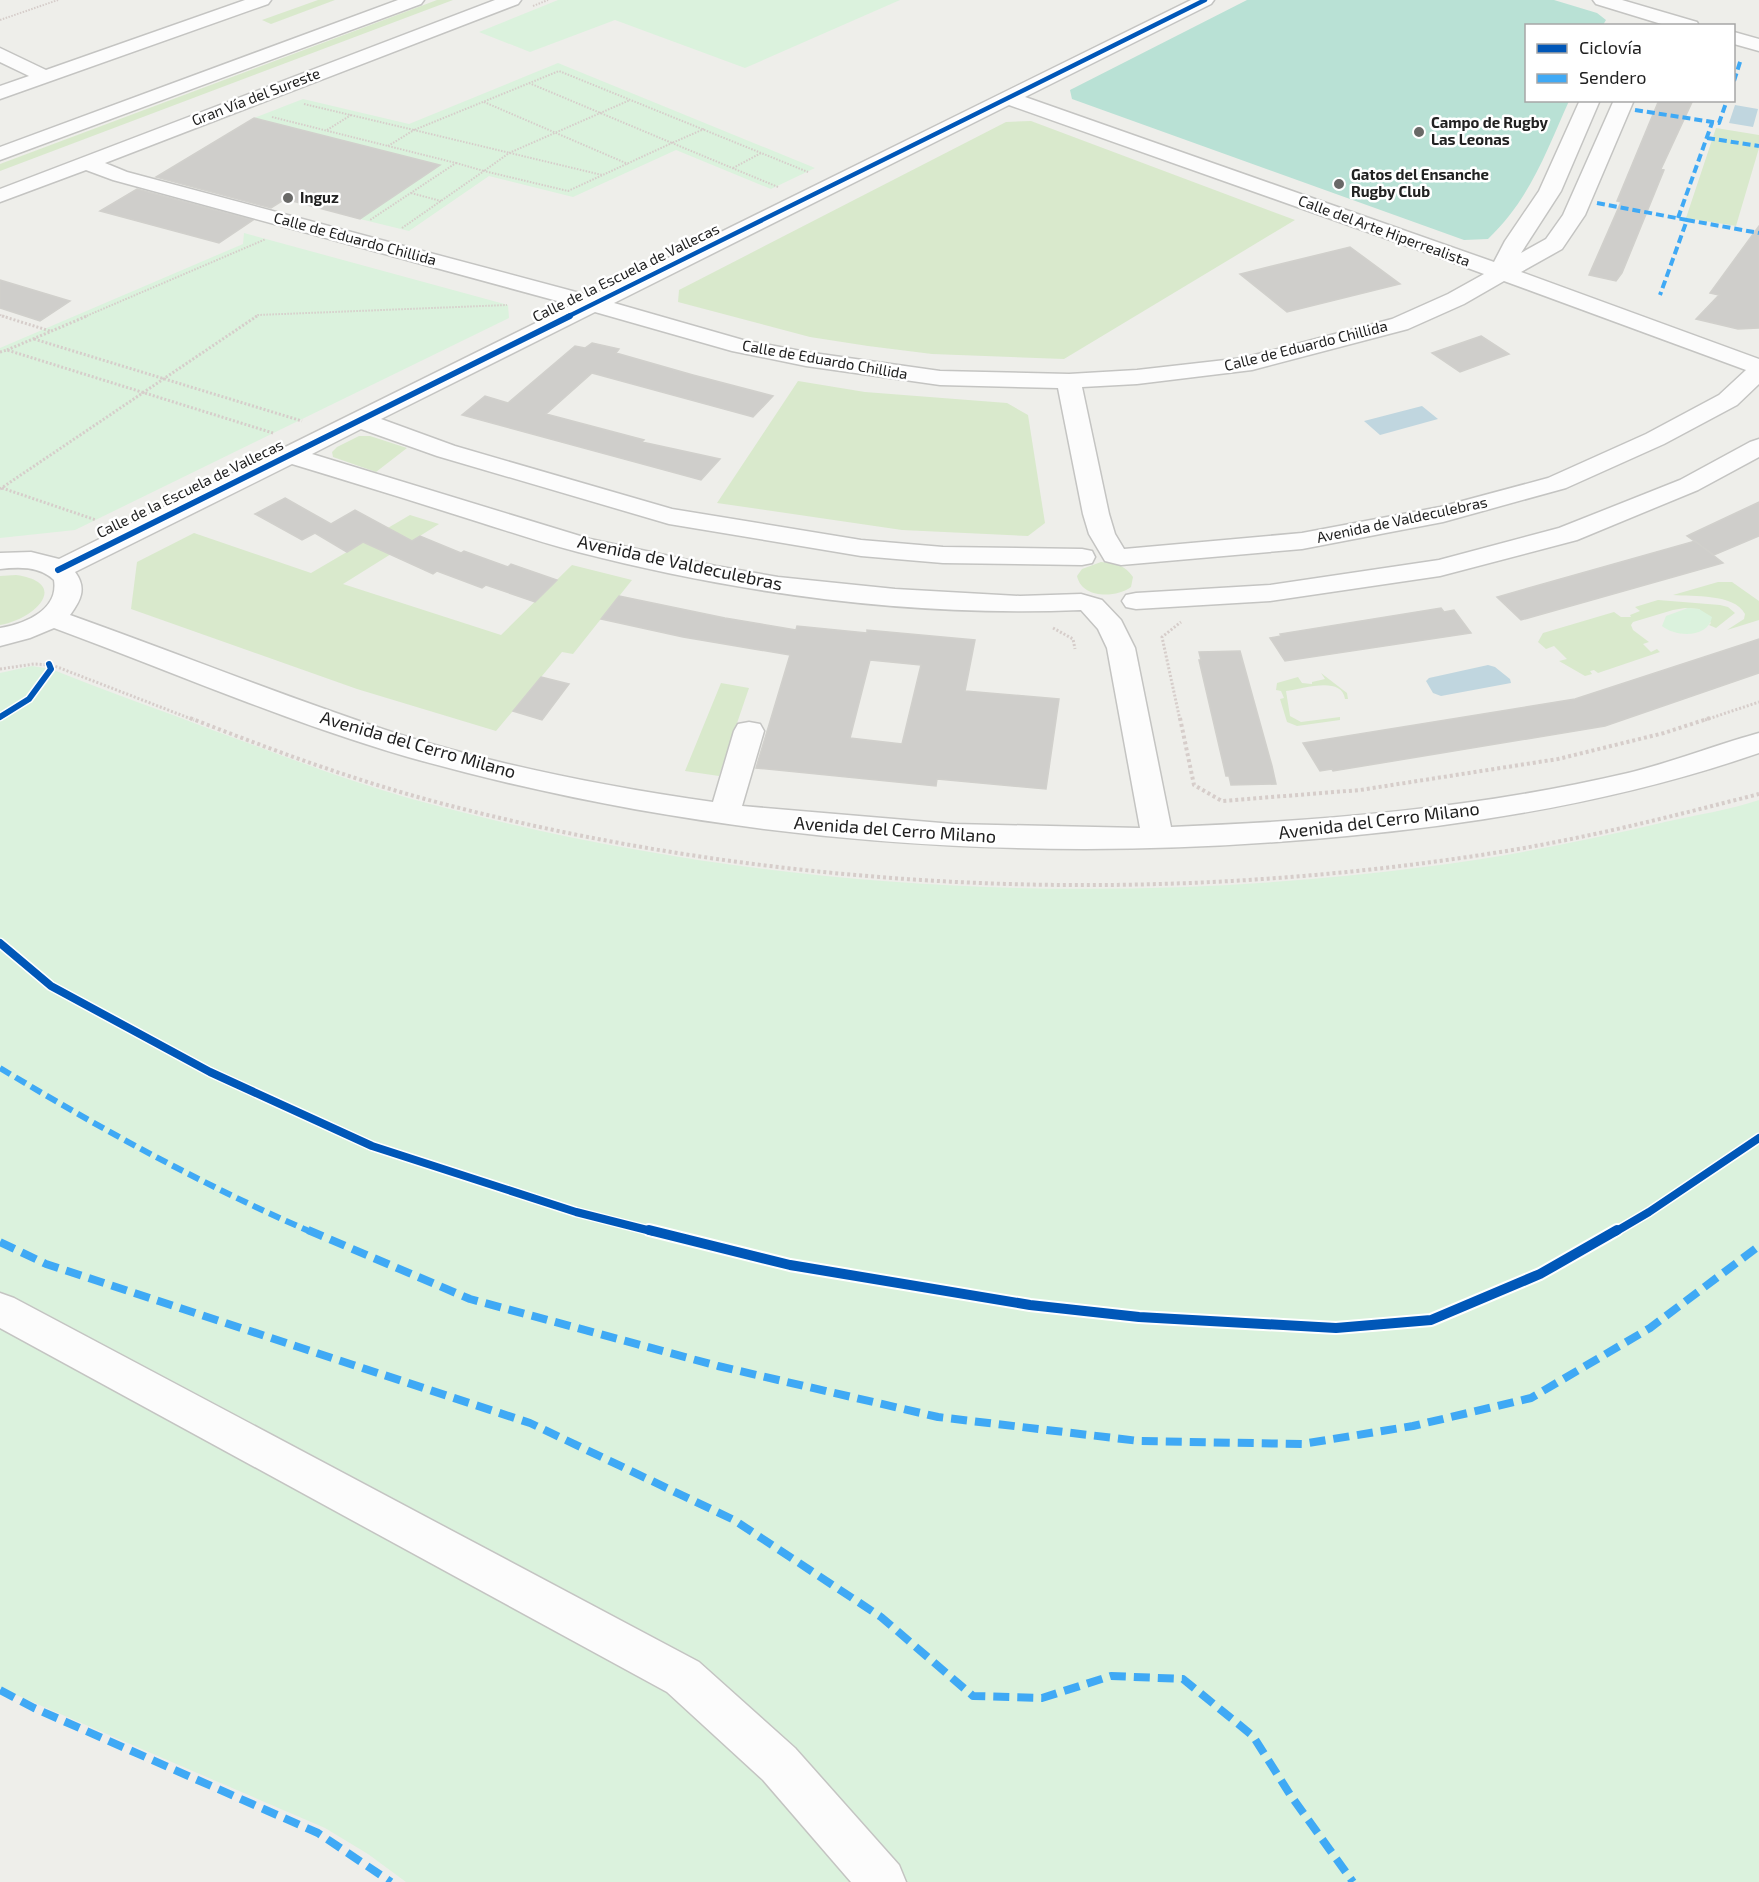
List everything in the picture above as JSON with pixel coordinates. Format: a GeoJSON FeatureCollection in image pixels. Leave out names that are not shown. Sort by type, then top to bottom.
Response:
{"type":"FeatureCollection","features":[{"type":"Feature","properties":{"kind":"street"},"geometry":{"type":"LineString","coordinates":[[0,93],[262,0]]}},
{"type":"Feature","properties":{"kind":"street","name":"Gran Vía del Sureste"},"geometry":{"type":"LineString","coordinates":[[0,154],[415,0]]}},
{"type":"Feature","properties":{"kind":"street","name":"Gran Vía del Sureste"},"geometry":{"type":"LineString","coordinates":[[0,196],[512,0]]}},
{"type":"Feature","properties":{"kind":"street","name":"Calle de la Escuela de Vallecas"},"geometry":{"type":"LineString","coordinates":[[58,570],[1204,0]]}},
{"type":"Feature","properties":{"kind":"street"},"geometry":{"type":"LineString","coordinates":[[1602,0],[1629,11],[1662,14],[1685,24]]}},
{"type":"Feature","properties":{"kind":"street"},"geometry":{"type":"LineString","coordinates":[[1735,38],[1759,45]]}},
{"type":"Feature","properties":{"kind":"street","name":"Calle de la Escuela de Vallecas"},"geometry":{"type":"LineString","coordinates":[[928,117],[1078,44],[1122,42]]}},
{"type":"Feature","properties":{"kind":"street"},"geometry":{"type":"LineString","coordinates":[[0,54],[45,77]]}},
{"type":"Feature","properties":{"kind":"street","name":"Calle del Arte Hiperrealista"},"geometry":{"type":"LineString","coordinates":[[1008,98],[1500,273],[1759,369]]}},
{"type":"Feature","properties":{"kind":"street"},"geometry":{"type":"LineString","coordinates":[[1500,273],[1516,241],[1550,191],[1589,102]]}},
{"type":"Feature","properties":{"kind":"street","name":"Calle de Eduardo Chillida"},"geometry":{"type":"LineString","coordinates":[[85,163],[120,176],[740,346],[806,359],[940,378],[1069,381],[1137,377],[1244,365],[1400,324],[1456,298],[1554,244],[1574,215],[1623,102]]}},
{"type":"Feature","properties":{"kind":"street"},"geometry":{"type":"LineString","coordinates":[[893,156],[896,132]]}},
{"type":"Feature","properties":{"kind":"street","name":"Avenida de Valdeculebras"},"geometry":{"type":"LineString","coordinates":[[1118,556],[1302,541],[1443,514],[1557,483],[1655,440],[1728,400],[1759,369]]}},
{"type":"Feature","properties":{"kind":"street"},"geometry":{"type":"LineString","coordinates":[[1069,381],[1096,514],[1102,534],[1118,556]]}},
{"type":"Feature","properties":{"kind":"street"},"geometry":{"type":"LineString","coordinates":[[359,420],[483,463],[669,516],[761,533],[861,548],[943,555],[1118,556],[1138,566],[1147,576],[1148,586],[1145,593],[1134,602],[1123,620],[1121,648]]}},
{"type":"Feature","properties":{"kind":"street"},"geometry":{"type":"LineString","coordinates":[[1086,604],[1113,607],[1134,602],[1270,593],[1440,568],[1568,534],[1689,485],[1759,447]]}},
{"type":"Feature","properties":{"kind":"street","name":"Avenida de Valdeculebras"},"geometry":{"type":"LineString","coordinates":[[290,455],[429,481],[584,546],[671,565],[768,583],[941,601],[1086,604]]}},
{"type":"Feature","properties":{"kind":"street"},"geometry":{"type":"LineString","coordinates":[[429,481],[450,462],[483,463]]}},
{"type":"Feature","properties":{"kind":"street"},"geometry":{"type":"LineString","coordinates":[[1096,514],[1095,538],[1084,556],[1064,567],[1059,580],[1061,588],[1069,596],[1086,604],[1111,626],[1121,648],[1158,839]]}},
{"type":"Feature","properties":{"kind":"street"},"geometry":{"type":"LineString","coordinates":[[0,561],[25,560],[44,563],[58,570],[67,579],[69,591],[63,604],[51,617],[32,628],[0,637]]}},
{"type":"Feature","properties":{"kind":"street","name":"Avenida del Cerro Milano"},"geometry":{"type":"LineString","coordinates":[[51,617],[287,706],[393,742],[582,790],[724,815],[978,838],[1158,839],[1322,830],[1508,806],[1590,790],[1683,768],[1759,743]]}},
{"type":"Feature","properties":{"kind":"street"},"geometry":{"type":"LineString","coordinates":[[724,815],[749,731]]}},
{"type":"Feature","properties":{"kind":"street"},"geometry":{"type":"LineString","coordinates":[[0,1309],[683,1677],[779,1764],[882,1882]]}},
{"type":"Feature","properties":{"kind":"path"},"geometry":{"type":"LineString","coordinates":[[0,20],[58,0]]}},
{"type":"Feature","properties":{"kind":"path"},"geometry":{"type":"LineString","coordinates":[[387,146],[414,130],[559,70],[814,174]]}},
{"type":"Feature","properties":{"kind":"path"},"geometry":{"type":"LineString","coordinates":[[529,83],[784,190]]}},
{"type":"Feature","properties":{"kind":"path"},"geometry":{"type":"LineString","coordinates":[[396,232],[509,153],[630,99]]}},
{"type":"Feature","properties":{"kind":"path"},"geometry":{"type":"LineString","coordinates":[[483,101],[628,164]]}},
{"type":"Feature","properties":{"kind":"path"},"geometry":{"type":"LineString","coordinates":[[299,103],[602,176]]}},
{"type":"Feature","properties":{"kind":"path"},"geometry":{"type":"LineString","coordinates":[[266,115],[568,191],[704,129]]}},
{"type":"Feature","properties":{"kind":"path"},"geometry":{"type":"LineString","coordinates":[[326,130],[351,115]]}},
{"type":"Feature","properties":{"kind":"path"},"geometry":{"type":"LineString","coordinates":[[732,168],[762,153]]}},
{"type":"Feature","properties":{"kind":"path"},"geometry":{"type":"LineString","coordinates":[[375,226],[364,223],[456,163]]}},
{"type":"Feature","properties":{"kind":"path"},"geometry":{"type":"LineString","coordinates":[[410,193],[441,201]]}},
{"type":"Feature","properties":{"kind":"path"},"geometry":{"type":"LineString","coordinates":[[0,352],[271,237]]}},
{"type":"Feature","properties":{"kind":"path"},"geometry":{"type":"LineString","coordinates":[[1,488],[258,315],[508,305]]}},
{"type":"Feature","properties":{"kind":"path"},"geometry":{"type":"LineString","coordinates":[[0,315],[50,331]]}},
{"type":"Feature","properties":{"kind":"path"},"geometry":{"type":"LineString","coordinates":[[33,338],[300,420]]}},
{"type":"Feature","properties":{"kind":"path"},"geometry":{"type":"LineString","coordinates":[[7,350],[273,433]]}},
{"type":"Feature","properties":{"kind":"path"},"geometry":{"type":"LineString","coordinates":[[1,488],[96,520]]}},
{"type":"Feature","properties":{"kind":"path"},"geometry":{"type":"LineString","coordinates":[[1184,620],[1161,637],[1194,785],[1222,801],[1360,790],[1558,759],[1664,733],[1759,702]]}},
{"type":"Feature","properties":{"kind":"path"},"geometry":{"type":"LineString","coordinates":[[1046,624],[1073,639],[1075,649]]}},
{"type":"Feature","properties":{"kind":"path"},"geometry":{"type":"LineString","coordinates":[[46,676],[51,669],[49,664]]}},
{"type":"Feature","properties":{"kind":"path"},"geometry":{"type":"LineString","coordinates":[[0,669],[49,664],[66,671]]}},
{"type":"Feature","properties":{"kind":"path"},"geometry":{"type":"LineString","coordinates":[[1064,883],[1268,878],[1419,863],[1549,844],[1672,817],[1759,794]]}},
{"type":"Feature","properties":{"kind":"green space"},"geometry":{"type":"Polygon","coordinates":[[[318,0],[335,0],[271,24],[262,20],[318,0]]]}},
{"type":"Feature","properties":{"kind":"green space"},"geometry":{"type":"Polygon","coordinates":[[[437,0],[453,0],[0,171],[0,164],[437,0]]]}},
{"type":"Feature","properties":{"kind":"green space"},"geometry":{"type":"Polygon","coordinates":[[[558,0],[900,0],[745,68],[615,20],[530,52],[479,32],[558,0]]]}},
{"type":"Feature","properties":{"kind":"green space"},"geometry":{"type":"Polygon","coordinates":[[[1247,0],[1554,0],[1597,13],[1606,20],[1604,24],[1525,24],[1525,102],[1569,102],[1536,174],[1515,208],[1488,239],[1464,240],[1072,99],[1070,90],[1247,0]]]}},
{"type":"Feature","properties":{"kind":"green space"},"geometry":{"type":"Polygon","coordinates":[[[558,63],[815,168],[771,189],[676,150],[573,197],[489,176],[409,231],[360,219],[440,165],[254,118],[303,99],[409,124],[558,63]]]}},
{"type":"Feature","properties":{"kind":"green space"},"geometry":{"type":"Polygon","coordinates":[[[1031,121],[1295,220],[1064,359],[932,354],[868,346],[810,337],[678,302],[679,290],[1006,122],[1031,121]]]}},
{"type":"Feature","properties":{"kind":"green space"},"geometry":{"type":"Polygon","coordinates":[[[1716,128],[1759,135],[1759,148],[1736,226],[1686,218],[1716,128]]]}},
{"type":"Feature","properties":{"kind":"green space"},"geometry":{"type":"Polygon","coordinates":[[[244,233],[508,305],[509,318],[75,530],[0,538],[0,348],[243,244],[244,233]]]}},
{"type":"Feature","properties":{"kind":"green space"},"geometry":{"type":"Polygon","coordinates":[[[798,381],[865,392],[1007,403],[1028,415],[1045,523],[1028,536],[902,530],[717,503],[798,381]]]}},
{"type":"Feature","properties":{"kind":"green space"},"geometry":{"type":"Polygon","coordinates":[[[359,436],[370,436],[407,448],[376,472],[333,457],[332,452],[337,447],[359,436]]]}},
{"type":"Feature","properties":{"kind":"green space"},"geometry":{"type":"Polygon","coordinates":[[[410,515],[439,524],[343,584],[501,635],[572,565],[632,580],[573,654],[562,652],[496,731],[357,689],[131,609],[137,562],[194,533],[311,573],[410,515]]]}},
{"type":"Feature","properties":{"kind":"green space"},"geometry":{"type":"Polygon","coordinates":[[[1101,562],[1115,564],[1127,570],[1133,577],[1131,587],[1125,591],[1109,594],[1100,594],[1085,589],[1077,576],[1082,569],[1101,562]]]}},
{"type":"Feature","properties":{"kind":"green space"},"geometry":{"type":"Polygon","coordinates":[[[16,575],[33,579],[42,585],[45,593],[35,609],[13,622],[0,625],[0,576],[16,575]]]}},
{"type":"Feature","properties":{"kind":"green space"},"geometry":{"type":"Polygon","coordinates":[[[1718,582],[1732,582],[1759,601],[1759,620],[1727,630],[1744,619],[1745,614],[1740,607],[1732,602],[1712,597],[1673,595],[1718,582]]]}},
{"type":"Feature","properties":{"kind":"green space"},"geometry":{"type":"Polygon","coordinates":[[[1658,600],[1720,605],[1728,607],[1735,613],[1716,628],[1709,625],[1711,623],[1699,609],[1673,610],[1633,622],[1631,625],[1633,630],[1649,642],[1643,644],[1651,652],[1657,649],[1660,652],[1598,673],[1594,670],[1590,671],[1592,674],[1585,676],[1559,661],[1567,659],[1554,646],[1546,649],[1538,642],[1543,633],[1614,612],[1621,617],[1631,617],[1630,615],[1640,611],[1635,607],[1658,600]]]}},
{"type":"Feature","properties":{"kind":"green space"},"geometry":{"type":"Polygon","coordinates":[[[1688,608],[1699,609],[1712,617],[1704,629],[1682,634],[1662,626],[1666,616],[1688,608]]]}},
{"type":"Feature","properties":{"kind":"green space"},"geometry":{"type":"Polygon","coordinates":[[[32,666],[51,669],[318,769],[370,786],[423,802],[545,832],[669,855],[794,873],[920,884],[1046,889],[1173,887],[1299,880],[1424,867],[1515,853],[1605,836],[1759,800],[1759,1882],[406,1882],[368,1854],[325,1828],[0,1688],[0,673],[32,666]]]}},
{"type":"Feature","properties":{"kind":"green space"},"geometry":{"type":"Polygon","coordinates":[[[1321,673],[1347,693],[1348,699],[1345,699],[1337,687],[1329,685],[1286,691],[1290,716],[1301,722],[1340,717],[1340,720],[1297,726],[1287,722],[1280,699],[1284,698],[1281,691],[1276,690],[1277,683],[1298,677],[1302,683],[1312,684],[1312,682],[1325,679],[1321,673]]]}},
{"type":"Feature","properties":{"kind":"green space"},"geometry":{"type":"Polygon","coordinates":[[[721,683],[749,688],[719,776],[685,771],[721,683]]]}},
{"type":"Feature","properties":{"kind":"water"},"geometry":{"type":"Polygon","coordinates":[[[1735,105],[1758,109],[1753,127],[1729,123],[1735,105]]]}},
{"type":"Feature","properties":{"kind":"water"},"geometry":{"type":"Polygon","coordinates":[[[1422,406],[1438,419],[1380,435],[1364,421],[1422,406]]]}},
{"type":"Feature","properties":{"kind":"water"},"geometry":{"type":"Polygon","coordinates":[[[1488,665],[1495,667],[1510,679],[1511,683],[1441,696],[1433,693],[1426,681],[1429,678],[1488,665]]]}},
{"type":"Feature","properties":{"kind":"building"},"geometry":{"type":"Polygon","coordinates":[[[1658,102],[1692,102],[1661,169],[1664,170],[1622,273],[1616,281],[1589,275],[1621,202],[1617,201],[1658,102]]]}},
{"type":"Feature","properties":{"kind":"building"},"geometry":{"type":"Polygon","coordinates":[[[254,118],[440,165],[360,219],[285,199],[271,208],[156,177],[254,118]]]}},
{"type":"Feature","properties":{"kind":"building"},"geometry":{"type":"Polygon","coordinates":[[[137,189],[253,220],[219,243],[100,211],[137,189]]]}},
{"type":"Feature","properties":{"kind":"building"},"geometry":{"type":"Polygon","coordinates":[[[1759,226],[1759,328],[1738,329],[1696,319],[1719,295],[1710,293],[1759,226]]]}},
{"type":"Feature","properties":{"kind":"building"},"geometry":{"type":"Polygon","coordinates":[[[1350,247],[1400,284],[1287,312],[1240,274],[1350,247]]]}},
{"type":"Feature","properties":{"kind":"building"},"geometry":{"type":"Polygon","coordinates":[[[0,280],[70,301],[40,321],[0,308],[0,280]]]}},
{"type":"Feature","properties":{"kind":"building"},"geometry":{"type":"Polygon","coordinates":[[[1481,336],[1509,354],[1460,372],[1432,353],[1481,336]]]}},
{"type":"Feature","properties":{"kind":"building"},"geometry":{"type":"Polygon","coordinates":[[[592,343],[619,349],[616,353],[773,396],[753,417],[592,373],[546,414],[644,440],[642,442],[720,459],[701,480],[462,415],[485,396],[508,403],[575,346],[585,348],[592,343]]]}},
{"type":"Feature","properties":{"kind":"building"},"geometry":{"type":"Polygon","coordinates":[[[285,498],[331,524],[355,510],[412,541],[420,536],[461,553],[464,551],[508,567],[511,564],[557,580],[535,602],[486,585],[482,588],[437,571],[433,574],[363,542],[347,552],[315,533],[302,540],[255,514],[285,498]]]}},
{"type":"Feature","properties":{"kind":"building"},"geometry":{"type":"Polygon","coordinates":[[[1759,502],[1759,536],[1714,555],[1687,536],[1759,502]]]}},
{"type":"Feature","properties":{"kind":"building"},"geometry":{"type":"Polygon","coordinates":[[[1695,541],[1723,563],[1521,620],[1497,597],[1695,541]]]}},
{"type":"Feature","properties":{"kind":"building"},"geometry":{"type":"Polygon","coordinates":[[[619,596],[796,630],[797,626],[975,640],[965,691],[1059,699],[1046,789],[937,779],[936,786],[756,768],[790,655],[683,637],[601,619],[619,596]],[[870,660],[850,738],[902,744],[921,665],[870,660]]]}},
{"type":"Feature","properties":{"kind":"building"},"geometry":{"type":"Polygon","coordinates":[[[1441,608],[1444,612],[1454,610],[1471,633],[1285,661],[1270,638],[1281,636],[1280,634],[1441,608]]]}},
{"type":"Feature","properties":{"kind":"building"},"geometry":{"type":"Polygon","coordinates":[[[1759,639],[1759,673],[1605,726],[1333,771],[1332,769],[1320,771],[1303,743],[1575,699],[1759,639]]]}},
{"type":"Feature","properties":{"kind":"building"},"geometry":{"type":"Polygon","coordinates":[[[1240,651],[1276,784],[1231,785],[1229,776],[1226,776],[1199,652],[1240,651]]]}},
{"type":"Feature","properties":{"kind":"building"},"geometry":{"type":"Polygon","coordinates":[[[541,677],[569,684],[542,720],[513,711],[541,677]]]}},
{"type":"Feature","properties":{"kind":"marked path"},"geometry":{"type":"LineString","coordinates":[[1735,78],[1741,59]]}},
{"type":"Feature","properties":{"kind":"marked path"},"geometry":{"type":"LineString","coordinates":[[1635,110],[1719,123],[1726,102]]}},
{"type":"Feature","properties":{"kind":"marked path"},"geometry":{"type":"LineString","coordinates":[[1678,218],[1712,123]]}},
{"type":"Feature","properties":{"kind":"marked path"},"geometry":{"type":"LineString","coordinates":[[1707,138],[1759,146]]}},
{"type":"Feature","properties":{"kind":"marked path"},"geometry":{"type":"LineString","coordinates":[[1597,203],[1687,220],[1660,295]]}},
{"type":"Feature","properties":{"kind":"marked path"},"geometry":{"type":"LineString","coordinates":[[1687,220],[1759,233]]}},
{"type":"Feature","properties":{"kind":"marked path"},"geometry":{"type":"LineString","coordinates":[[0,1068],[98,1127],[242,1202],[470,1299],[718,1366],[938,1417],[1139,1441],[1302,1444],[1413,1426],[1531,1398],[1650,1328],[1759,1246]]}},
{"type":"Feature","properties":{"kind":"marked path"},"geometry":{"type":"LineString","coordinates":[[0,1242],[46,1264],[530,1423],[734,1520],[881,1617],[973,1696],[1042,1698],[1111,1676],[1183,1679],[1253,1736],[1291,1796],[1353,1882]]}},
{"type":"Feature","properties":{"kind":"marked path"},"geometry":{"type":"LineString","coordinates":[[0,1690],[34,1708],[318,1833],[391,1882]]}},
{"type":"Feature","properties":{"kind":"cycle path"},"geometry":{"type":"LineString","coordinates":[[58,570],[1205,0]]}},
{"type":"Feature","properties":{"kind":"cycle path"},"geometry":{"type":"LineString","coordinates":[[0,717],[29,699],[51,669],[49,664]]}},
{"type":"Feature","properties":{"kind":"cycle path"},"geometry":{"type":"LineString","coordinates":[[0,943],[51,986],[210,1072],[372,1146],[576,1212],[790,1265],[1030,1305],[1139,1317],[1336,1328],[1431,1320],[1540,1274],[1649,1212],[1759,1138]]}},
{"type":"Feature","properties":{"kind":"place","name":"Campo de Rugby Las Leonas"},"geometry":{"type":"Point","coordinates":[1419,132]}},
{"type":"Feature","properties":{"kind":"place","name":"Gatos del Ensanche Rugby Club"},"geometry":{"type":"Point","coordinates":[1339,184]}},
{"type":"Feature","properties":{"kind":"place","name":"Inguz"},"geometry":{"type":"Point","coordinates":[288,198]}}]}
